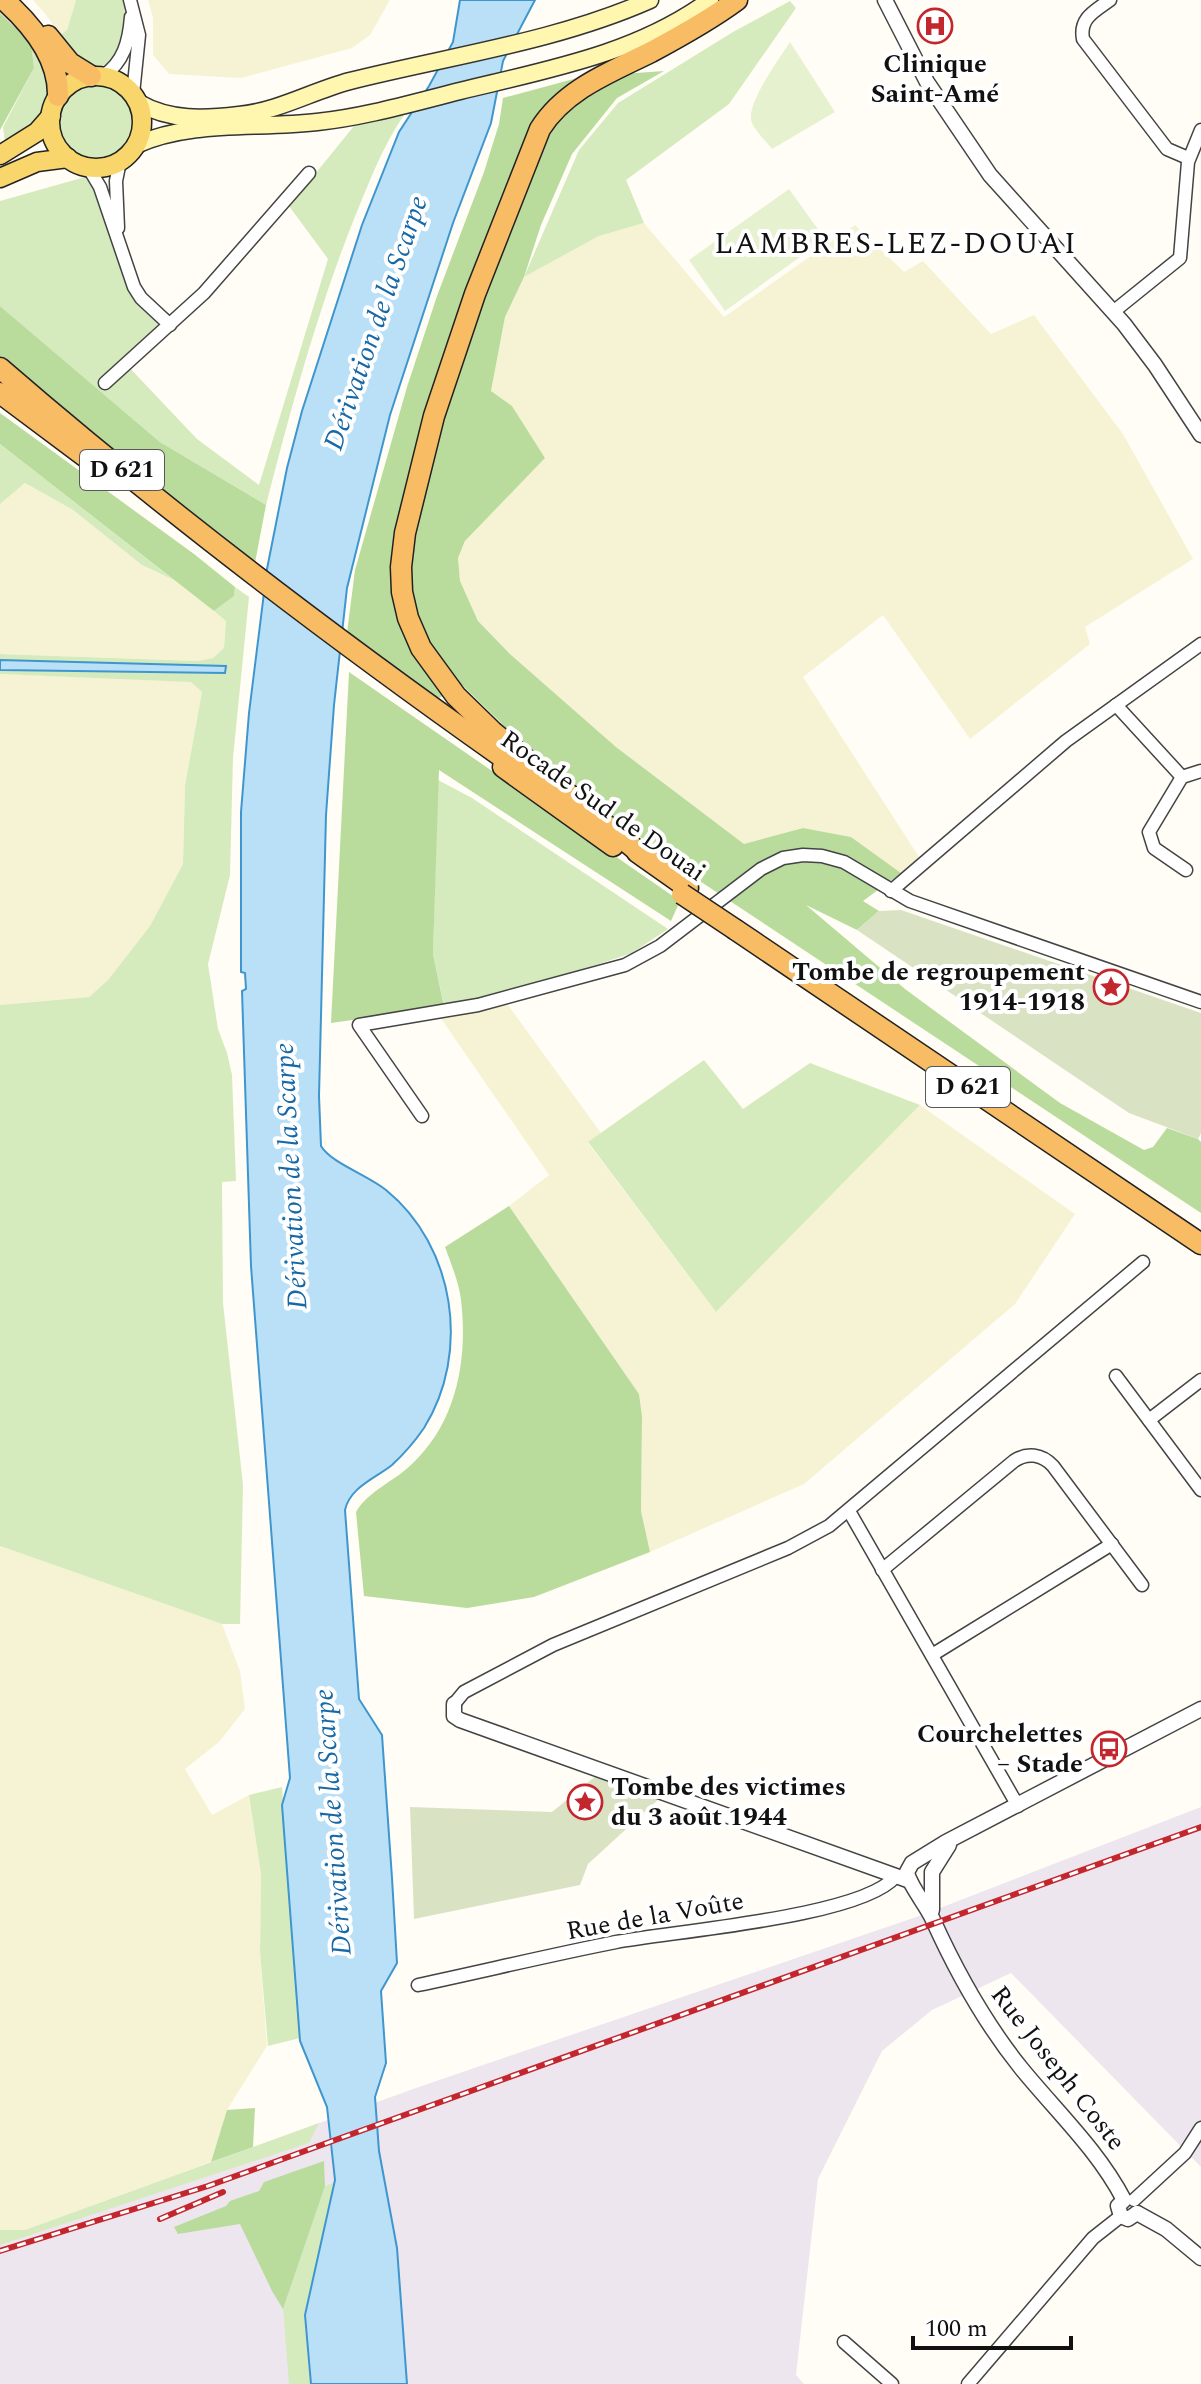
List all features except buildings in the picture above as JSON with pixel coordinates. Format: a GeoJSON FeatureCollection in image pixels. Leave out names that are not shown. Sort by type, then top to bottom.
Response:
{"type":"FeatureCollection","features":[{"type":"Feature","properties":{"kind":"highway"},"geometry":{"type":"LineString","coordinates":[[4,0],[26,21],[47,52],[57,78],[58,96]]}},
{"type":"Feature","properties":{"kind":"highway"},"geometry":{"type":"LineString","coordinates":[[18,0],[77,70],[97,76]]}},
{"type":"Feature","properties":{"kind":"highway"},"geometry":{"type":"LineString","coordinates":[[646,858],[493,732],[442,680],[421,648],[408,618],[401,583],[402,550],[423,455],[455,351],[526,160],[543,124],[556,107],[580,89],[704,23],[737,0]]}},
{"type":"Feature","properties":{"kind":"highway","name":"Rocade Sud de Douai"},"geometry":{"type":"LineString","coordinates":[[0,368],[246,576]]}},
{"type":"Feature","properties":{"kind":"highway","name":"Rocade Sud de Douai"},"geometry":{"type":"LineString","coordinates":[[0,378],[120,479],[358,660],[685,891],[1201,1244]]}},
{"type":"Feature","properties":{"kind":"highway"},"geometry":{"type":"LineString","coordinates":[[0,393],[120,479]]}},
{"type":"Feature","properties":{"kind":"highway","name":"Rocade Sud de Douai"},"geometry":{"type":"LineString","coordinates":[[358,660],[646,858],[685,891]]}},
{"type":"Feature","properties":{"kind":"highway","name":"Rocade Sud de Douai"},"geometry":{"type":"LineString","coordinates":[[738,927],[1201,1234]]}},
{"type":"Feature","properties":{"kind":"main road"},"geometry":{"type":"LineString","coordinates":[[0,155],[37,132],[51,116],[58,96],[70,84],[97,76],[120,82],[136,99],[160,112],[187,118],[257,113],[348,82],[601,19],[650,0]]}},
{"type":"Feature","properties":{"kind":"main road"},"geometry":{"type":"LineString","coordinates":[[51,116],[54,139],[68,158],[88,167],[107,166],[120,161],[136,145],[171,132],[315,123],[386,109],[604,54],[644,39],[710,0]]}},
{"type":"Feature","properties":{"kind":"main road"},"geometry":{"type":"LineString","coordinates":[[136,99],[142,124],[136,145]]}},
{"type":"Feature","properties":{"kind":"main road"},"geometry":{"type":"LineString","coordinates":[[0,178],[37,162],[68,158]]}},
{"type":"Feature","properties":{"kind":"street"},"geometry":{"type":"LineString","coordinates":[[885,0],[927,82],[990,175],[1113,312],[1155,365],[1201,435]]}},
{"type":"Feature","properties":{"kind":"street"},"geometry":{"type":"LineString","coordinates":[[1110,0],[1085,19],[1083,39],[1164,147],[1169,152],[1188,158]]}},
{"type":"Feature","properties":{"kind":"street"},"geometry":{"type":"LineString","coordinates":[[97,76],[117,65],[126,47],[131,3]]}},
{"type":"Feature","properties":{"kind":"street"},"geometry":{"type":"LineString","coordinates":[[131,3],[139,41],[136,99]]}},
{"type":"Feature","properties":{"kind":"street"},"geometry":{"type":"LineString","coordinates":[[1113,312],[1180,258],[1188,158],[1201,130]]}},
{"type":"Feature","properties":{"kind":"street"},"geometry":{"type":"LineString","coordinates":[[118,236],[116,181],[120,161]]}},
{"type":"Feature","properties":{"kind":"street"},"geometry":{"type":"LineString","coordinates":[[88,167],[100,187],[137,293],[170,325]]}},
{"type":"Feature","properties":{"kind":"street"},"geometry":{"type":"LineString","coordinates":[[105,383],[227,269],[309,173]]}},
{"type":"Feature","properties":{"kind":"street"},"geometry":{"type":"LineString","coordinates":[[891,891],[1053,751],[1201,644]]}},
{"type":"Feature","properties":{"kind":"street"},"geometry":{"type":"LineString","coordinates":[[1116,705],[1182,777]]}},
{"type":"Feature","properties":{"kind":"street"},"geometry":{"type":"LineString","coordinates":[[1186,870],[1157,851],[1149,838],[1151,827],[1182,777],[1201,771]]}},
{"type":"Feature","properties":{"kind":"street"},"geometry":{"type":"LineString","coordinates":[[422,1116],[359,1025],[478,1005],[625,965],[660,946],[752,875],[783,858],[813,855],[834,859],[910,901],[1201,1002]]}},
{"type":"Feature","properties":{"kind":"street"},"geometry":{"type":"LineString","coordinates":[[959,1837],[943,1851],[931,1876],[922,1886],[460,1720],[454,1716],[454,1704],[464,1692],[553,1645],[818,1533],[849,1511],[1143,1262]]}},
{"type":"Feature","properties":{"kind":"street"},"geometry":{"type":"LineString","coordinates":[[1116,1376],[1201,1490]]}},
{"type":"Feature","properties":{"kind":"street"},"geometry":{"type":"LineString","coordinates":[[1149,1420],[1201,1380]]}},
{"type":"Feature","properties":{"kind":"street"},"geometry":{"type":"LineString","coordinates":[[882,1570],[1014,1461],[1029,1455],[1040,1456],[1053,1466],[1142,1585]]}},
{"type":"Feature","properties":{"kind":"street"},"geometry":{"type":"LineString","coordinates":[[849,1511],[1018,1806]]}},
{"type":"Feature","properties":{"kind":"street"},"geometry":{"type":"LineString","coordinates":[[932,1655],[1112,1544]]}},
{"type":"Feature","properties":{"kind":"street"},"geometry":{"type":"LineString","coordinates":[[877,1869],[898,1869],[914,1863],[946,1842],[1201,1709]]}},
{"type":"Feature","properties":{"kind":"street"},"geometry":{"type":"LineString","coordinates":[[914,1863],[927,1864],[931,1876]]}},
{"type":"Feature","properties":{"kind":"street"},"geometry":{"type":"LineString","coordinates":[[911,1882],[907,1872],[914,1863]]}},
{"type":"Feature","properties":{"kind":"street","name":"Rue Joseph Coste"},"geometry":{"type":"LineString","coordinates":[[931,1876],[934,1923]]}},
{"type":"Feature","properties":{"kind":"street","name":"Rue de la Voûte"},"geometry":{"type":"LineString","coordinates":[[418,1985],[620,1941],[805,1913],[881,1889],[895,1877]]}},
{"type":"Feature","properties":{"kind":"street","name":"Rue Joseph Coste"},"geometry":{"type":"LineString","coordinates":[[911,1882],[981,2014],[1023,2071],[1132,2204],[1201,2258]]}},
{"type":"Feature","properties":{"kind":"street"},"geometry":{"type":"LineString","coordinates":[[968,2384],[1093,2238],[1121,2216],[1118,2208],[1132,2204],[1185,2153],[1201,2128]]}},
{"type":"Feature","properties":{"kind":"street"},"geometry":{"type":"LineString","coordinates":[[844,2342],[892,2384]]}},
{"type":"Feature","properties":{"kind":"shaded area"},"geometry":{"type":"Polygon","coordinates":[[[33,0],[76,0],[67,30],[60,35],[33,0]]]}},
{"type":"Feature","properties":{"kind":"shaded area"},"geometry":{"type":"Polygon","coordinates":[[[148,0],[390,0],[370,35],[352,48],[241,78],[169,74],[153,55],[153,18],[148,0]]]}},
{"type":"Feature","properties":{"kind":"shaded area"},"geometry":{"type":"Polygon","coordinates":[[[644,223],[724,317],[855,225],[904,272],[923,261],[991,334],[1034,315],[1123,434],[1193,559],[1085,627],[1090,644],[970,739],[883,615],[803,677],[919,857],[901,873],[851,837],[803,828],[744,844],[616,747],[510,654],[478,621],[460,581],[458,558],[466,540],[545,458],[512,406],[491,391],[505,317],[524,277],[599,236],[644,223]]]}},
{"type":"Feature","properties":{"kind":"shaded area"},"geometry":{"type":"Polygon","coordinates":[[[25,483],[73,510],[142,565],[174,580],[214,611],[226,621],[224,648],[213,658],[197,661],[0,654],[0,504],[25,483]]]}},
{"type":"Feature","properties":{"kind":"shaded area"},"geometry":{"type":"Polygon","coordinates":[[[0,674],[191,682],[202,692],[185,785],[183,864],[150,926],[108,980],[89,997],[0,1005],[0,674]]]}},
{"type":"Feature","properties":{"kind":"shaded area"},"geometry":{"type":"Polygon","coordinates":[[[508,1005],[601,1133],[588,1143],[716,1312],[920,1105],[1075,1214],[1015,1304],[804,1484],[650,1552],[641,1511],[642,1416],[639,1394],[509,1206],[549,1175],[440,1017],[508,1005]]]}},
{"type":"Feature","properties":{"kind":"shaded area"},"geometry":{"type":"Polygon","coordinates":[[[0,1546],[222,1624],[240,1671],[245,1709],[219,1742],[185,1769],[212,1815],[249,1795],[261,1874],[260,1952],[267,2046],[227,2110],[211,2162],[25,2230],[0,2230],[0,1546]]]}},
{"type":"Feature","properties":{"kind":"shaded area"},"geometry":{"type":"Polygon","coordinates":[[[1201,1807],[1201,2167],[1011,1973],[932,2010],[882,2051],[818,2179],[796,2375],[804,2384],[0,2384],[0,2230],[25,2230],[416,2088],[922,1915],[1201,1807]]]}},
{"type":"Feature","properties":{"kind":"green space"},"geometry":{"type":"Polygon","coordinates":[[[76,0],[124,0],[124,38],[121,49],[107,64],[96,67],[80,65],[60,35],[67,30],[76,0]]]}},
{"type":"Feature","properties":{"kind":"green space"},"geometry":{"type":"Polygon","coordinates":[[[790,1],[796,8],[729,104],[626,180],[644,223],[599,236],[524,277],[579,150],[618,103],[733,32],[790,1]]]}},
{"type":"Feature","properties":{"kind":"green space"},"geometry":{"type":"Polygon","coordinates":[[[0,13],[31,43],[34,68],[0,130],[0,13]]]}},
{"type":"Feature","properties":{"kind":"green space"},"geometry":{"type":"Polygon","coordinates":[[[790,42],[835,112],[772,149],[752,123],[751,115],[764,82],[790,42]]]}},
{"type":"Feature","properties":{"kind":"green space"},"geometry":{"type":"Polygon","coordinates":[[[31,43],[44,61],[52,90],[34,121],[5,143],[3,127],[34,68],[31,43]]]}},
{"type":"Feature","properties":{"kind":"green space"},"geometry":{"type":"Polygon","coordinates":[[[664,71],[617,98],[572,154],[505,317],[491,391],[512,406],[545,458],[465,541],[458,558],[460,581],[478,621],[510,654],[616,747],[744,844],[803,828],[851,837],[901,873],[863,901],[879,911],[857,930],[806,905],[905,989],[1060,1103],[1144,1150],[1153,1147],[1167,1128],[1198,1139],[1201,1142],[1201,1213],[680,868],[529,750],[462,685],[439,698],[403,676],[347,633],[355,570],[407,387],[437,296],[484,172],[499,124],[503,98],[581,77],[664,71]]]}},
{"type":"Feature","properties":{"kind":"green space"},"geometry":{"type":"Polygon","coordinates":[[[96,85],[117,91],[127,101],[133,122],[127,143],[117,153],[96,159],[75,153],[65,143],[59,122],[65,101],[75,91],[96,85]]]}},
{"type":"Feature","properties":{"kind":"green space"},"geometry":{"type":"Polygon","coordinates":[[[404,115],[376,166],[328,289],[266,505],[160,442],[0,306],[0,201],[85,177],[93,189],[129,289],[160,327],[125,363],[197,439],[259,485],[328,259],[289,206],[354,126],[404,115]]]}},
{"type":"Feature","properties":{"kind":"green space"},"geometry":{"type":"Polygon","coordinates":[[[789,189],[825,239],[725,311],[689,260],[789,189]]]}},
{"type":"Feature","properties":{"kind":"green space"},"geometry":{"type":"Polygon","coordinates":[[[0,306],[160,442],[266,505],[254,568],[61,412],[0,357],[0,306]]]}},
{"type":"Feature","properties":{"kind":"green space"},"geometry":{"type":"Polygon","coordinates":[[[0,413],[194,554],[235,587],[234,596],[214,611],[0,444],[0,413]]]}},
{"type":"Feature","properties":{"kind":"green space"},"geometry":{"type":"Polygon","coordinates":[[[0,444],[174,580],[142,565],[73,510],[25,483],[0,504],[0,444]]]}},
{"type":"Feature","properties":{"kind":"green space"},"geometry":{"type":"Polygon","coordinates":[[[235,587],[249,597],[233,758],[230,875],[208,964],[218,1029],[232,1075],[236,1181],[222,1182],[223,1303],[243,1485],[240,1624],[222,1624],[0,1546],[0,1005],[89,997],[108,980],[150,926],[183,864],[185,785],[202,692],[191,682],[0,674],[0,670],[225,673],[225,666],[0,660],[0,654],[197,661],[213,658],[224,648],[226,621],[214,611],[234,596],[235,587]]]}},
{"type":"Feature","properties":{"kind":"green space"},"geometry":{"type":"Polygon","coordinates":[[[349,672],[680,901],[671,921],[439,770],[433,954],[444,1007],[331,1023],[349,672]]]}},
{"type":"Feature","properties":{"kind":"green space"},"geometry":{"type":"Polygon","coordinates":[[[438,780],[472,798],[668,929],[632,953],[509,994],[445,1011],[433,954],[438,780]]]}},
{"type":"Feature","properties":{"kind":"green space"},"geometry":{"type":"Polygon","coordinates":[[[901,910],[1201,1013],[1201,1133],[1198,1139],[1129,1113],[857,930],[879,911],[901,910]]]}},
{"type":"Feature","properties":{"kind":"green space"},"geometry":{"type":"Polygon","coordinates":[[[704,1060],[743,1109],[810,1063],[920,1105],[716,1312],[588,1142],[704,1060]]]}},
{"type":"Feature","properties":{"kind":"green space"},"geometry":{"type":"Polygon","coordinates":[[[509,1206],[639,1394],[642,1416],[641,1511],[650,1552],[534,1597],[467,1608],[364,1596],[356,1512],[367,1498],[405,1470],[427,1447],[440,1429],[456,1388],[463,1345],[463,1322],[458,1287],[445,1247],[509,1206]]]}},
{"type":"Feature","properties":{"kind":"green space"},"geometry":{"type":"Polygon","coordinates":[[[597,1775],[660,1798],[588,1864],[580,1885],[414,1919],[410,1807],[552,1812],[597,1775]]]}},
{"type":"Feature","properties":{"kind":"green space"},"geometry":{"type":"Polygon","coordinates":[[[282,1787],[300,2038],[268,2046],[260,1952],[261,1874],[249,1795],[282,1787]]]}},
{"type":"Feature","properties":{"kind":"green space"},"geometry":{"type":"Polygon","coordinates":[[[255,2108],[253,2147],[211,2162],[227,2110],[255,2108]]]}},
{"type":"Feature","properties":{"kind":"green space"},"geometry":{"type":"Polygon","coordinates":[[[319,2123],[309,2143],[0,2245],[0,2230],[25,2230],[319,2123]]]}},
{"type":"Feature","properties":{"kind":"green space"},"geometry":{"type":"Polygon","coordinates":[[[324,2161],[325,2186],[283,2309],[240,2224],[178,2234],[174,2227],[259,2191],[264,2182],[324,2161]]]}},
{"type":"Feature","properties":{"kind":"green space"},"geometry":{"type":"Polygon","coordinates":[[[336,2182],[304,2315],[310,2384],[289,2384],[283,2309],[325,2186],[336,2182]]]}},
{"type":"Feature","properties":{"kind":"water","name":"Dérivation de la Scarpe"},"geometry":{"type":"Polygon","coordinates":[[[460,0],[535,0],[503,61],[491,123],[453,223],[390,415],[347,588],[326,815],[319,1096],[321,1146],[333,1158],[386,1190],[409,1213],[428,1240],[441,1270],[451,1335],[448,1367],[439,1399],[424,1428],[392,1465],[352,1495],[345,1510],[359,1699],[382,1735],[397,1963],[381,1991],[386,2063],[375,2097],[379,2151],[397,2248],[407,2384],[311,2384],[305,2315],[335,2180],[327,2107],[300,2041],[282,1805],[290,1778],[251,1266],[242,991],[246,989],[245,973],[241,972],[241,812],[249,713],[267,569],[302,411],[362,225],[399,132],[453,42],[460,0]]]}},
{"type":"Feature","properties":{"kind":"water"},"geometry":{"type":"Polygon","coordinates":[[[0,660],[226,666],[225,673],[0,670],[0,660]]]}},
{"type":"Feature","properties":{"kind":"railway"},"geometry":{"type":"LineString","coordinates":[[0,2251],[208,2186],[1201,1827]]}},
{"type":"Feature","properties":{"kind":"railway"},"geometry":{"type":"LineString","coordinates":[[160,2219],[223,2192]]}},
{"type":"Feature","properties":{"kind":"place","name":"Clinique Saint-Amé"},"geometry":{"type":"Point","coordinates":[935,26]}},
{"type":"Feature","properties":{"kind":"place","name":"Tombe de regroupement 1914-1918"},"geometry":{"type":"Point","coordinates":[1111,987]}},
{"type":"Feature","properties":{"kind":"place","name":"Courchelettes – Stade"},"geometry":{"type":"Point","coordinates":[1109,1749]}},
{"type":"Feature","properties":{"kind":"place","name":"Tombe des victimes du 3 août 1944"},"geometry":{"type":"Point","coordinates":[585,1802]}},
{"type":"Feature","properties":{"kind":"district","name":"LAMBRES-LEZ-DOUAI"},"geometry":{"type":"Point","coordinates":[896,244]}}]}
